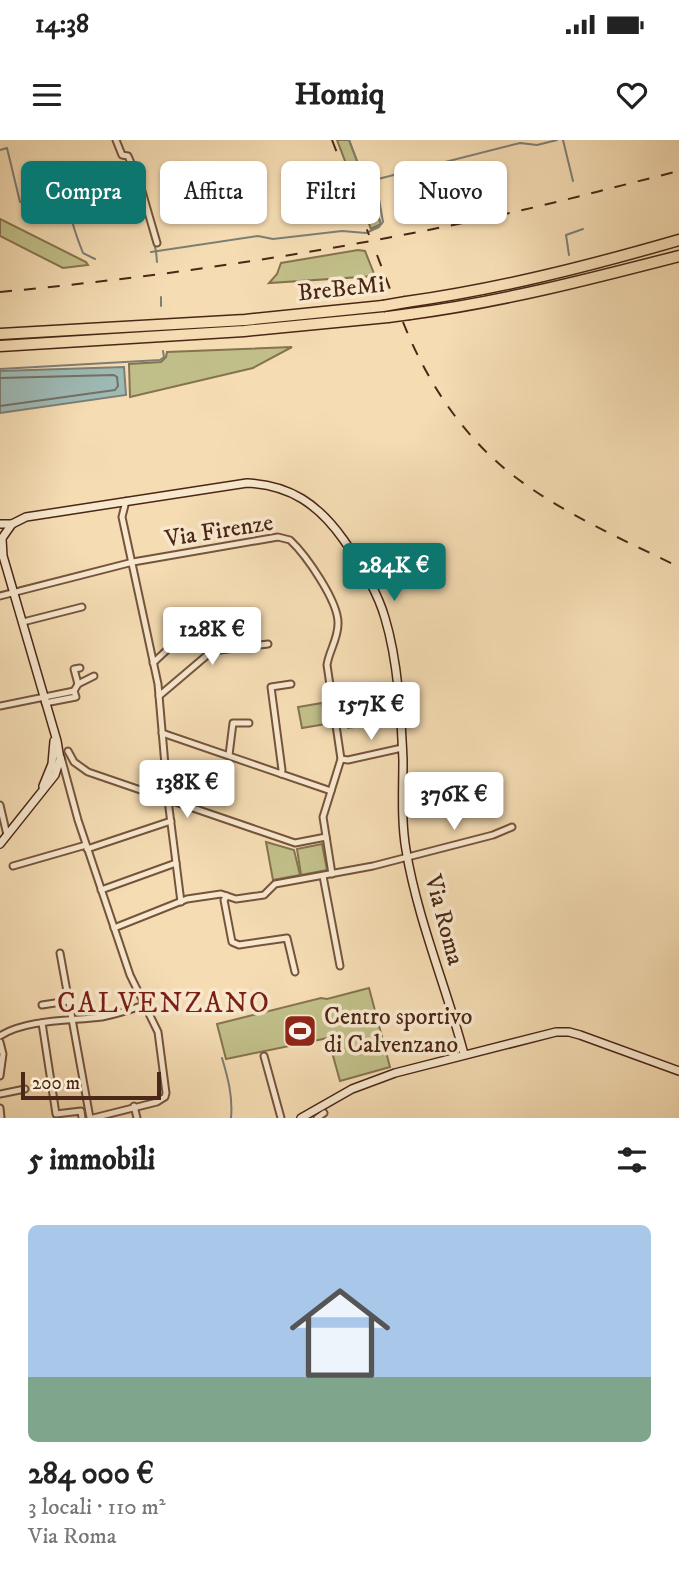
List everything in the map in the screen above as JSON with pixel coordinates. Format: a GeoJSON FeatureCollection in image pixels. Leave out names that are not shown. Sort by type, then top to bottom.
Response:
{"type":"FeatureCollection","features":[{"type":"Feature","properties":{"kind":"highway","name":"BreBeMi"},"geometry":{"type":"LineString","coordinates":[[0,334],[245,320],[383,306],[526,282],[575,271],[679,240]]}},
{"type":"Feature","properties":{"kind":"highway","name":"BreBeMi"},"geometry":{"type":"LineString","coordinates":[[0,346],[244,331],[388,317],[490,301],[679,256]]}},
{"type":"Feature","properties":{"kind":"street"},"geometry":{"type":"LineString","coordinates":[[116,140],[139,181],[157,243]]}},
{"type":"Feature","properties":{"kind":"street","name":"Via Roma"},"geometry":{"type":"LineString","coordinates":[[0,523],[12,524],[26,517],[230,485],[264,484],[298,495],[322,512],[345,541],[368,579],[384,615],[393,647],[408,858],[419,912],[464,1054]]}},
{"type":"Feature","properties":{"kind":"street"},"geometry":{"type":"LineString","coordinates":[[122,517],[126,501]]}},
{"type":"Feature","properties":{"kind":"street"},"geometry":{"type":"LineString","coordinates":[[111,504],[122,517],[159,696],[181,902]]}},
{"type":"Feature","properties":{"kind":"street"},"geometry":{"type":"LineString","coordinates":[[0,523],[1,555],[15,593],[59,759],[130,975],[158,1032],[165,1097],[157,1102],[92,1118],[84,1113],[56,1114],[42,1023]]}},
{"type":"Feature","properties":{"kind":"street"},"geometry":{"type":"LineString","coordinates":[[2,538],[12,524]]}},
{"type":"Feature","properties":{"kind":"street","name":"Via Firenze"},"geometry":{"type":"LineString","coordinates":[[133,562],[278,537],[290,540],[334,603],[337,633],[327,665],[341,759],[323,817],[332,874]]}},
{"type":"Feature","properties":{"kind":"street"},"geometry":{"type":"LineString","coordinates":[[0,596],[133,562]]}},
{"type":"Feature","properties":{"kind":"street"},"geometry":{"type":"LineString","coordinates":[[23,622],[82,607]]}},
{"type":"Feature","properties":{"kind":"street"},"geometry":{"type":"LineString","coordinates":[[153,663],[185,633]]}},
{"type":"Feature","properties":{"kind":"street"},"geometry":{"type":"LineString","coordinates":[[159,696],[212,651],[268,644]]}},
{"type":"Feature","properties":{"kind":"street"},"geometry":{"type":"LineString","coordinates":[[78,684],[74,669],[80,668]]}},
{"type":"Feature","properties":{"kind":"street"},"geometry":{"type":"LineString","coordinates":[[0,706],[76,697],[74,691],[78,684],[94,676]]}},
{"type":"Feature","properties":{"kind":"street"},"geometry":{"type":"LineString","coordinates":[[281,774],[271,687],[291,684]]}},
{"type":"Feature","properties":{"kind":"street"},"geometry":{"type":"LineString","coordinates":[[229,755],[233,723],[249,723]]}},
{"type":"Feature","properties":{"kind":"street"},"geometry":{"type":"LineString","coordinates":[[162,733],[331,791]]}},
{"type":"Feature","properties":{"kind":"street"},"geometry":{"type":"LineString","coordinates":[[341,759],[348,760],[402,748]]}},
{"type":"Feature","properties":{"kind":"street"},"geometry":{"type":"LineString","coordinates":[[59,759],[74,762],[88,772],[295,842],[326,837]]}},
{"type":"Feature","properties":{"kind":"street"},"geometry":{"type":"LineString","coordinates":[[0,844],[52,780],[59,759]]}},
{"type":"Feature","properties":{"kind":"street"},"geometry":{"type":"LineString","coordinates":[[40,793],[59,759]]}},
{"type":"Feature","properties":{"kind":"street"},"geometry":{"type":"LineString","coordinates":[[52,780],[60,778],[67,781]]}},
{"type":"Feature","properties":{"kind":"street"},"geometry":{"type":"LineString","coordinates":[[0,805],[7,835]]}},
{"type":"Feature","properties":{"kind":"street"},"geometry":{"type":"LineString","coordinates":[[13,866],[171,821]]}},
{"type":"Feature","properties":{"kind":"street"},"geometry":{"type":"LineString","coordinates":[[114,928],[181,902],[220,894],[236,899],[264,895],[275,884],[408,858],[493,835],[512,827]]}},
{"type":"Feature","properties":{"kind":"street"},"geometry":{"type":"LineString","coordinates":[[101,890],[176,863]]}},
{"type":"Feature","properties":{"kind":"street"},"geometry":{"type":"LineString","coordinates":[[323,876],[340,966]]}},
{"type":"Feature","properties":{"kind":"street"},"geometry":{"type":"LineString","coordinates":[[227,896],[224,900],[232,942],[239,945],[287,938],[295,972]]}},
{"type":"Feature","properties":{"kind":"street"},"geometry":{"type":"LineString","coordinates":[[60,953],[84,1113]]}},
{"type":"Feature","properties":{"kind":"street"},"geometry":{"type":"LineString","coordinates":[[42,1005],[68,1001]]}},
{"type":"Feature","properties":{"kind":"street"},"geometry":{"type":"LineString","coordinates":[[0,1036],[42,1023],[99,1017],[144,1005]]}},
{"type":"Feature","properties":{"kind":"street"},"geometry":{"type":"LineString","coordinates":[[306,1117],[361,1086],[395,1073],[547,1034],[569,1032],[679,1071]]}},
{"type":"Feature","properties":{"kind":"street"},"geometry":{"type":"LineString","coordinates":[[0,1042],[4,1054],[0,1076]]}},
{"type":"Feature","properties":{"kind":"street"},"geometry":{"type":"LineString","coordinates":[[264,1056],[281,1118]]}},
{"type":"Feature","properties":{"kind":"street"},"geometry":{"type":"LineString","coordinates":[[0,1094],[25,1089]]}},
{"type":"Feature","properties":{"kind":"street"},"geometry":{"type":"LineString","coordinates":[[134,1106],[136,1118]]}},
{"type":"Feature","properties":{"kind":"street"},"geometry":{"type":"LineString","coordinates":[[0,1108],[1,1118]]}},
{"type":"Feature","properties":{"kind":"street"},"geometry":{"type":"LineString","coordinates":[[317,1118],[324,1114]]}},
{"type":"Feature","properties":{"kind":"shaded area"},"geometry":{"type":"Polygon","coordinates":[[[337,140],[349,140],[357,161],[345,161],[337,140]]]}},
{"type":"Feature","properties":{"kind":"shaded area"},"geometry":{"type":"Polygon","coordinates":[[[0,219],[88,265],[63,268],[0,236],[0,219]]]}},
{"type":"Feature","properties":{"kind":"shaded area"},"geometry":{"type":"Polygon","coordinates":[[[380,221],[381,224],[371,229],[369,224],[380,224],[380,221]]]}},
{"type":"Feature","properties":{"kind":"shaded area"},"geometry":{"type":"Polygon","coordinates":[[[365,251],[375,276],[269,283],[277,274],[281,263],[365,251]]]}},
{"type":"Feature","properties":{"kind":"shaded area"},"geometry":{"type":"Polygon","coordinates":[[[292,347],[253,368],[130,397],[129,364],[161,362],[167,352],[292,347]]]}},
{"type":"Feature","properties":{"kind":"shaded area"},"geometry":{"type":"Polygon","coordinates":[[[363,693],[369,725],[348,728],[342,697],[363,693]]]}},
{"type":"Feature","properties":{"kind":"shaded area"},"geometry":{"type":"Polygon","coordinates":[[[322,703],[326,724],[302,728],[298,707],[322,703]]]}},
{"type":"Feature","properties":{"kind":"shaded area"},"geometry":{"type":"Polygon","coordinates":[[[266,842],[294,850],[300,875],[273,880],[266,842]]]}},
{"type":"Feature","properties":{"kind":"shaded area"},"geometry":{"type":"Polygon","coordinates":[[[322,844],[327,870],[301,875],[297,849],[322,844]]]}},
{"type":"Feature","properties":{"kind":"shaded area","name":"Centro sportivo di Calvenzano"},"geometry":{"type":"Polygon","coordinates":[[[369,988],[390,1067],[340,1081],[328,1038],[226,1059],[217,1024],[369,988]]]}},
{"type":"Feature","properties":{"kind":"water"},"geometry":{"type":"Polygon","coordinates":[[[124,367],[126,395],[0,413],[0,371],[124,367]]]}},
{"type":"Feature","properties":{"kind":"waterway"},"geometry":{"type":"LineString","coordinates":[[119,140],[124,152]]}},
{"type":"Feature","properties":{"kind":"waterway"},"geometry":{"type":"LineString","coordinates":[[349,140],[381,224]]}},
{"type":"Feature","properties":{"kind":"waterway"},"geometry":{"type":"LineString","coordinates":[[380,178],[520,143],[537,145],[557,140]]}},
{"type":"Feature","properties":{"kind":"waterway"},"geometry":{"type":"LineString","coordinates":[[563,140],[573,181]]}},
{"type":"Feature","properties":{"kind":"waterway"},"geometry":{"type":"LineString","coordinates":[[0,150],[7,148],[20,202],[44,199],[61,193],[69,196],[71,217],[83,253],[95,259]]}},
{"type":"Feature","properties":{"kind":"waterway"},"geometry":{"type":"LineString","coordinates":[[126,157],[128,161]]}},
{"type":"Feature","properties":{"kind":"waterway"},"geometry":{"type":"LineString","coordinates":[[151,252],[258,236],[273,239],[342,231],[366,233],[383,222],[380,205]]}},
{"type":"Feature","properties":{"kind":"waterway"},"geometry":{"type":"LineString","coordinates":[[146,214],[157,262]]}},
{"type":"Feature","properties":{"kind":"waterway"},"geometry":{"type":"LineString","coordinates":[[569,255],[566,235],[583,229]]}},
{"type":"Feature","properties":{"kind":"waterway"},"geometry":{"type":"LineString","coordinates":[[161,297],[161,306]]}},
{"type":"Feature","properties":{"kind":"waterway"},"geometry":{"type":"LineString","coordinates":[[0,369],[160,360],[164,357],[163,351]]}},
{"type":"Feature","properties":{"kind":"waterway"},"geometry":{"type":"LineString","coordinates":[[222,1058],[230,1088],[231,1118]]}},
{"type":"Feature","properties":{"kind":"railway"},"geometry":{"type":"LineString","coordinates":[[332,140],[369,235]]}},
{"type":"Feature","properties":{"kind":"railway"},"geometry":{"type":"LineString","coordinates":[[0,292],[178,272],[355,244],[498,216],[679,171]]}},
{"type":"Feature","properties":{"kind":"railway"},"geometry":{"type":"LineString","coordinates":[[377,255],[393,297]]}},
{"type":"Feature","properties":{"kind":"railway"},"geometry":{"type":"LineString","coordinates":[[403,322],[423,365],[447,405],[492,458],[550,501],[679,567]]}},
{"type":"Feature","properties":{"kind":"place","name":"Centro sportivo di Calvenzano"},"geometry":{"type":"Point","coordinates":[300,1031]}},
{"type":"Feature","properties":{"kind":"district","name":"CALVENZANO"},"geometry":{"type":"Point","coordinates":[164,1003]}}]}
